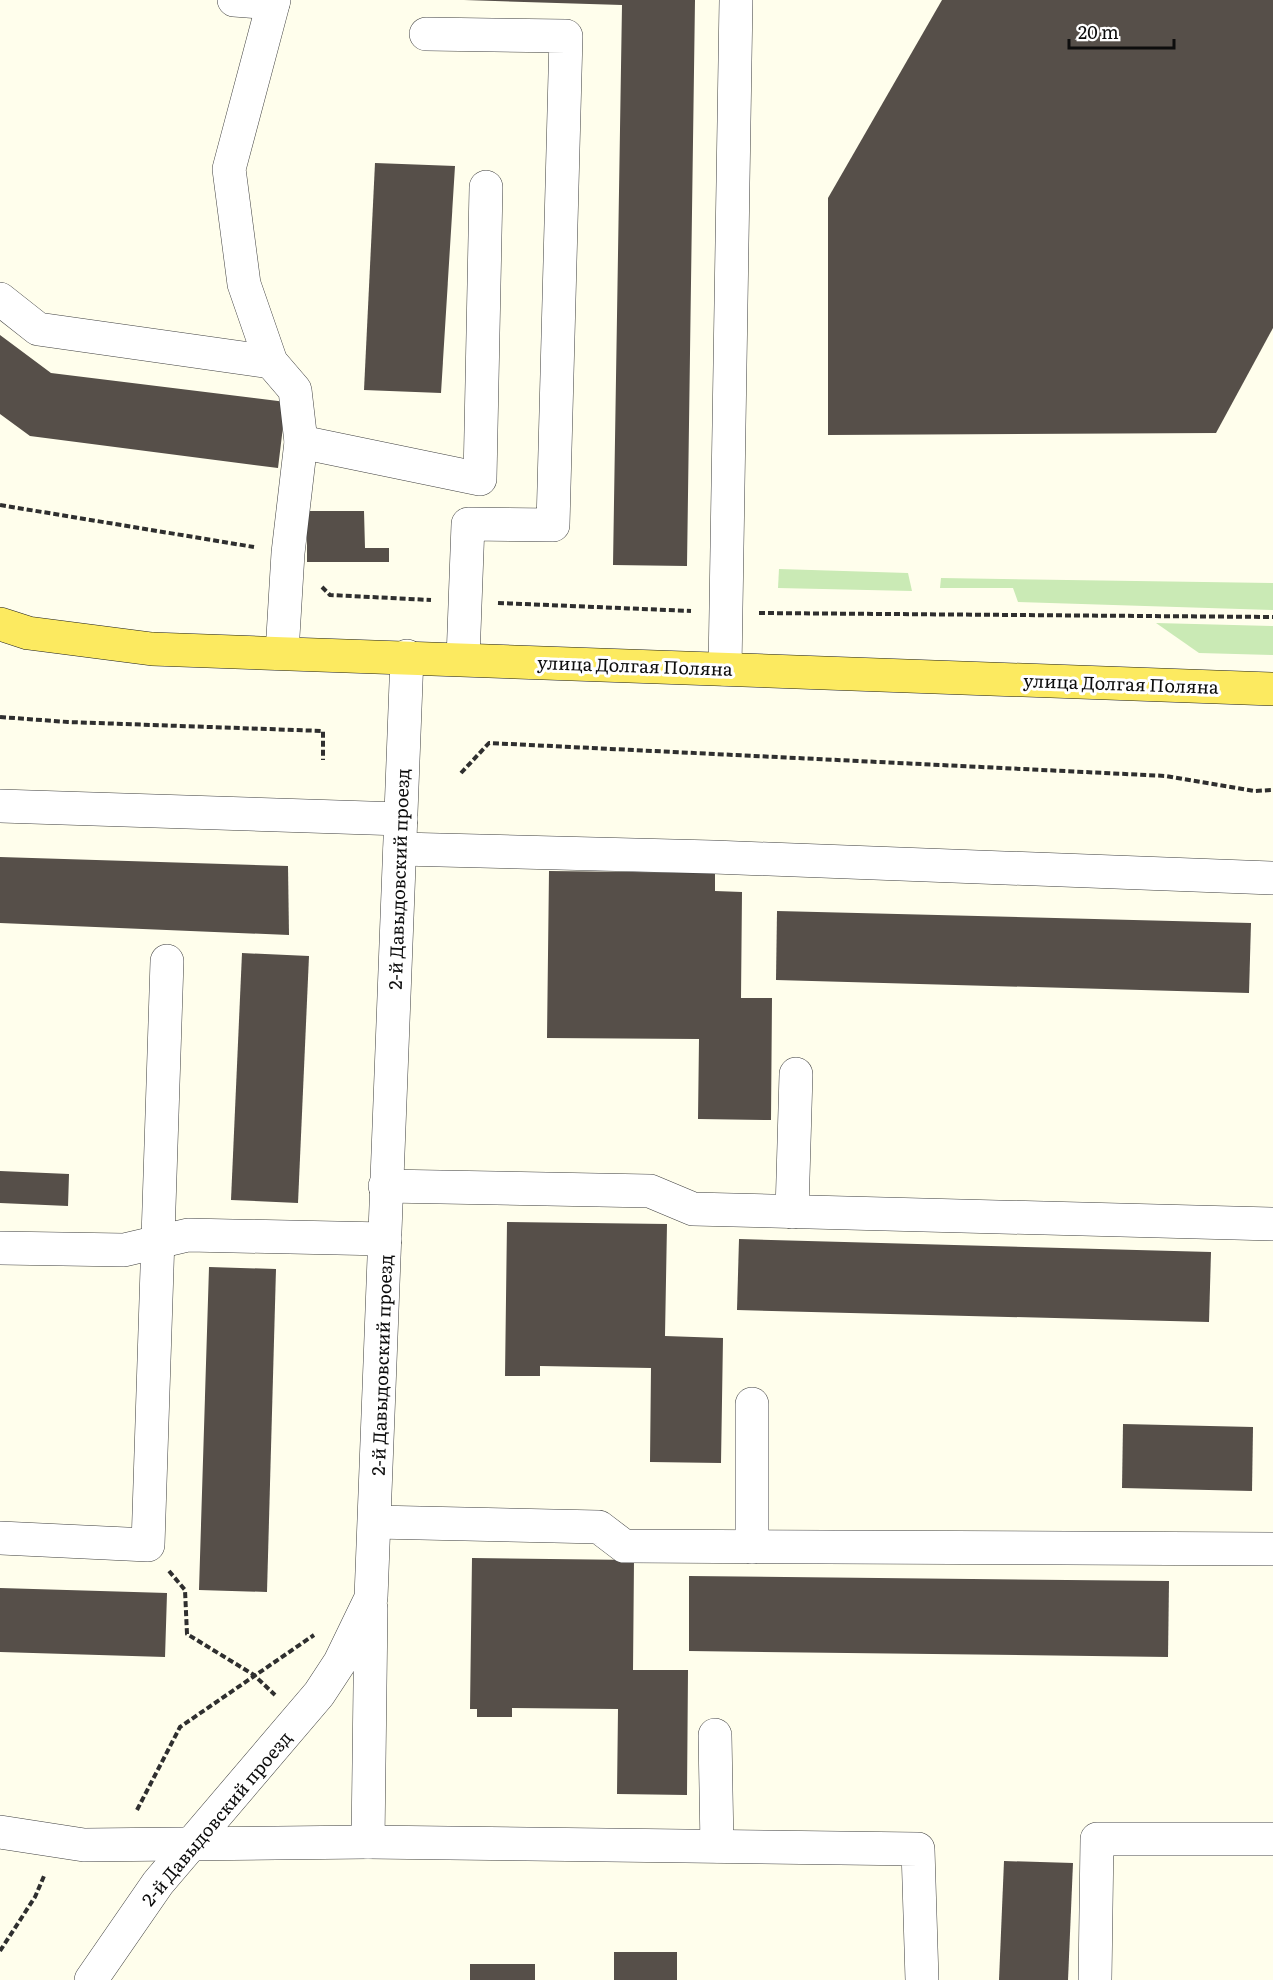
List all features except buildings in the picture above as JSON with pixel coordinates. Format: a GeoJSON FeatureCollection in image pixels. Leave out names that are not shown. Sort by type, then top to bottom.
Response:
{"type":"FeatureCollection","features":[{"type":"Feature","properties":{"kind":"main road","name":"улица Долгая Поляна"},"geometry":{"type":"LineString","coordinates":[[0,624],[28,633],[152,649],[407,656],[1273,689]]}},
{"type":"Feature","properties":{"kind":"street"},"geometry":{"type":"LineString","coordinates":[[234,0],[273,2],[229,169],[244,284],[271,362],[295,390],[301,442],[288,553],[282,653]]}},
{"type":"Feature","properties":{"kind":"street"},"geometry":{"type":"LineString","coordinates":[[725,669],[736,0]]}},
{"type":"Feature","properties":{"kind":"street"},"geometry":{"type":"LineString","coordinates":[[426,34],[566,36],[553,525],[468,524],[463,658]]}},
{"type":"Feature","properties":{"kind":"street"},"geometry":{"type":"LineString","coordinates":[[301,442],[480,479],[486,188]]}},
{"type":"Feature","properties":{"kind":"street"},"geometry":{"type":"LineString","coordinates":[[0,299],[38,329],[271,362]]}},
{"type":"Feature","properties":{"kind":"street","name":"2-й Давыдовский проезд"},"geometry":{"type":"LineString","coordinates":[[91,1980],[158,1883],[190,1843],[299,1719],[340,1662],[371,1598],[407,656]]}},
{"type":"Feature","properties":{"kind":"street"},"geometry":{"type":"LineString","coordinates":[[0,806],[713,857],[1273,878]]}},
{"type":"Feature","properties":{"kind":"street"},"geometry":{"type":"LineString","coordinates":[[0,1538],[148,1545],[167,962]]}},
{"type":"Feature","properties":{"kind":"street"},"geometry":{"type":"LineString","coordinates":[[792,1212],[796,1074]]}},
{"type":"Feature","properties":{"kind":"street"},"geometry":{"type":"LineString","coordinates":[[385,1186],[650,1191],[693,1209],[1273,1224]]}},
{"type":"Feature","properties":{"kind":"street"},"geometry":{"type":"LineString","coordinates":[[0,1248],[124,1250],[188,1234],[385,1239]]}},
{"type":"Feature","properties":{"kind":"street"},"geometry":{"type":"LineString","coordinates":[[752,1404],[752,1547]]}},
{"type":"Feature","properties":{"kind":"street"},"geometry":{"type":"LineString","coordinates":[[375,1522],[599,1527],[624,1546],[1273,1548]]}},
{"type":"Feature","properties":{"kind":"street"},"geometry":{"type":"LineString","coordinates":[[368,1842],[371,1598]]}},
{"type":"Feature","properties":{"kind":"street"},"geometry":{"type":"LineString","coordinates":[[715,1735],[717,1846]]}},
{"type":"Feature","properties":{"kind":"street"},"geometry":{"type":"LineString","coordinates":[[0,1832],[84,1845],[368,1842],[918,1849],[921,1980]]}},
{"type":"Feature","properties":{"kind":"street"},"geometry":{"type":"LineString","coordinates":[[1095,1980],[1097,1839],[1273,1839]]}},
{"type":"Feature","properties":{"kind":"path"},"geometry":{"type":"LineString","coordinates":[[636,609],[726,612],[1273,617]]}},
{"type":"Feature","properties":{"kind":"path"},"geometry":{"type":"LineString","coordinates":[[0,717],[68,722],[323,731],[323,760]]}},
{"type":"Feature","properties":{"kind":"path"},"geometry":{"type":"LineString","coordinates":[[461,773],[489,743],[1166,776],[1254,791],[1273,790]]}},
{"type":"Feature","properties":{"kind":"path"},"geometry":{"type":"LineString","coordinates":[[148,1545],[185,1590],[187,1634],[254,1675],[299,1719]]}},
{"type":"Feature","properties":{"kind":"path"},"geometry":{"type":"LineString","coordinates":[[133,1816],[180,1727],[313,1635],[353,1635]]}},
{"type":"Feature","properties":{"kind":"path"},"geometry":{"type":"LineString","coordinates":[[0,1951],[35,1897],[44,1876]]}},
{"type":"Feature","properties":{"kind":"green space"},"geometry":{"type":"Polygon","coordinates":[[[779,569],[908,573],[912,591],[778,588],[779,569]]]}},
{"type":"Feature","properties":{"kind":"green space"},"geometry":{"type":"Polygon","coordinates":[[[941,578],[1273,583],[1273,610],[1018,602],[1013,588],[940,588],[941,578]]]}},
{"type":"Feature","properties":{"kind":"green space"},"geometry":{"type":"Polygon","coordinates":[[[1156,623],[1273,626],[1273,655],[1199,653],[1156,623]]]}}]}
